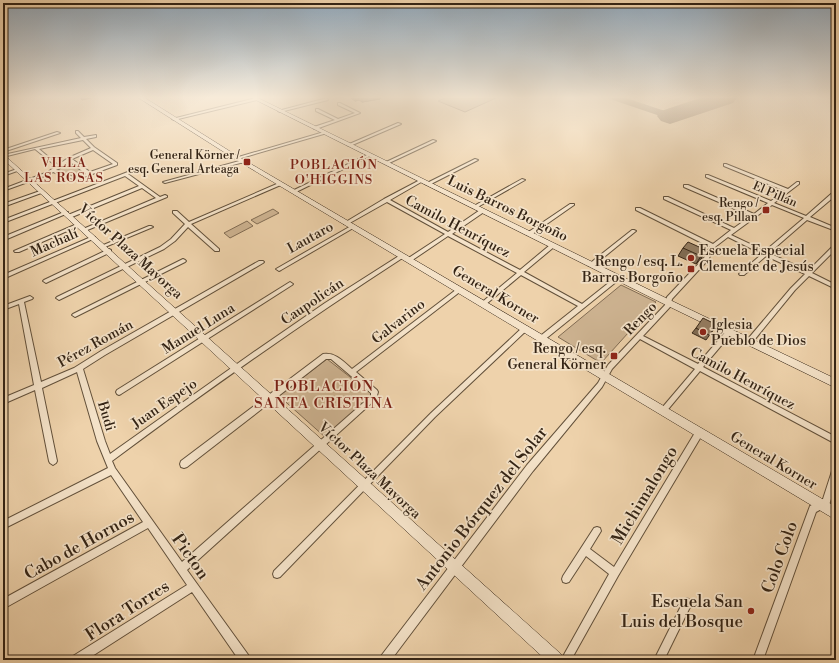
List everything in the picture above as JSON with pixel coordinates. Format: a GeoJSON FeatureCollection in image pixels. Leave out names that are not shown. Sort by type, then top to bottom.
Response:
{"type":"FeatureCollection","features":[{"type":"Feature","properties":{"kind":"street","name":"General Korner"},"geometry":{"type":"LineString","coordinates":[[190,129],[836,514]]}},
{"type":"Feature","properties":{"kind":"street","name":"Luis Barros Borgoño"},"geometry":{"type":"LineString","coordinates":[[317,129],[552,246],[836,384]]}},
{"type":"Feature","properties":{"kind":"street"},"geometry":{"type":"LineString","coordinates":[[349,145],[387,129]]}},
{"type":"Feature","properties":{"kind":"street"},"geometry":{"type":"LineString","coordinates":[[54,171],[76,179],[116,164],[93,148],[77,132]]}},
{"type":"Feature","properties":{"kind":"street"},"geometry":{"type":"LineString","coordinates":[[165,182],[325,133]]}},
{"type":"Feature","properties":{"kind":"street"},"geometry":{"type":"LineString","coordinates":[[3,150],[59,135],[64,142]]}},
{"type":"Feature","properties":{"kind":"street"},"geometry":{"type":"LineString","coordinates":[[3,156],[95,136]]}},
{"type":"Feature","properties":{"kind":"street"},"geometry":{"type":"LineString","coordinates":[[386,163],[434,141]]}},
{"type":"Feature","properties":{"kind":"street"},"geometry":{"type":"LineString","coordinates":[[36,148],[59,166]]}},
{"type":"Feature","properties":{"kind":"street"},"geometry":{"type":"LineString","coordinates":[[3,190],[54,171],[69,159],[93,148]]}},
{"type":"Feature","properties":{"kind":"street"},"geometry":{"type":"LineString","coordinates":[[294,191],[370,155]]}},
{"type":"Feature","properties":{"kind":"street","name":"Víctor Plaza Mayorga"},"geometry":{"type":"LineString","coordinates":[[3,156],[6,162],[30,180],[79,224],[557,660]]}},
{"type":"Feature","properties":{"kind":"street"},"geometry":{"type":"LineString","coordinates":[[69,159],[89,174]]}},
{"type":"Feature","properties":{"kind":"street","name":"Lautaro"},"geometry":{"type":"LineString","coordinates":[[346,223],[386,200],[476,160]]}},
{"type":"Feature","properties":{"kind":"street"},"geometry":{"type":"LineString","coordinates":[[724,165],[788,190]]}},
{"type":"Feature","properties":{"kind":"street"},"geometry":{"type":"LineString","coordinates":[[3,175],[18,170]]}},
{"type":"Feature","properties":{"kind":"street"},"geometry":{"type":"LineString","coordinates":[[3,222],[133,171]]}},
{"type":"Feature","properties":{"kind":"street"},"geometry":{"type":"LineString","coordinates":[[125,174],[159,198]]}},
{"type":"Feature","properties":{"kind":"street","name":"El Pillán"},"geometry":{"type":"LineString","coordinates":[[707,176],[836,230]]}},
{"type":"Feature","properties":{"kind":"street","name":"Caupolicán"},"geometry":{"type":"LineString","coordinates":[[236,368],[325,306],[448,234],[478,209],[523,180]]}},
{"type":"Feature","properties":{"kind":"street","name":"Rengo"},"geometry":{"type":"LineString","coordinates":[[604,377],[610,367],[668,306],[669,298],[706,259],[713,246],[770,202],[798,183]]}},
{"type":"Feature","properties":{"kind":"street"},"geometry":{"type":"LineString","coordinates":[[59,298],[166,246],[188,224],[281,184]]}},
{"type":"Feature","properties":{"kind":"street"},"geometry":{"type":"LineString","coordinates":[[5,238],[141,186]]}},
{"type":"Feature","properties":{"kind":"street"},"geometry":{"type":"LineString","coordinates":[[686,186],[753,215]]}},
{"type":"Feature","properties":{"kind":"street"},"geometry":{"type":"LineString","coordinates":[[3,206],[42,192]]}},
{"type":"Feature","properties":{"kind":"street"},"geometry":{"type":"LineString","coordinates":[[742,274],[833,195]]}},
{"type":"Feature","properties":{"kind":"street","name":"Machalí"},"geometry":{"type":"LineString","coordinates":[[3,277],[165,196]]}},
{"type":"Feature","properties":{"kind":"street"},"geometry":{"type":"LineString","coordinates":[[666,198],[734,230]]}},
{"type":"Feature","properties":{"kind":"street","name":"Camilo Henríquez"},"geometry":{"type":"LineString","coordinates":[[386,200],[582,306]]}},
{"type":"Feature","properties":{"kind":"street"},"geometry":{"type":"LineString","coordinates":[[529,234],[572,205]]}},
{"type":"Feature","properties":{"kind":"street"},"geometry":{"type":"LineString","coordinates":[[638,209],[713,246]]}},
{"type":"Feature","properties":{"kind":"street"},"geometry":{"type":"LineString","coordinates":[[175,212],[217,250]]}},
{"type":"Feature","properties":{"kind":"street"},"geometry":{"type":"LineString","coordinates":[[17,251],[79,224]]}},
{"type":"Feature","properties":{"kind":"street"},"geometry":{"type":"LineString","coordinates":[[46,280],[151,226]]}},
{"type":"Feature","properties":{"kind":"street","name":"Lautaro"},"geometry":{"type":"LineString","coordinates":[[279,269],[354,227]]}},
{"type":"Feature","properties":{"kind":"street"},"geometry":{"type":"LineString","coordinates":[[591,265],[634,231]]}},
{"type":"Feature","properties":{"kind":"street"},"geometry":{"type":"LineString","coordinates":[[727,236],[836,287]]}},
{"type":"Feature","properties":{"kind":"street"},"geometry":{"type":"LineString","coordinates":[[483,304],[552,246]]}},
{"type":"Feature","properties":{"kind":"street"},"geometry":{"type":"LineString","coordinates":[[749,342],[777,306],[836,246]]}},
{"type":"Feature","properties":{"kind":"street"},"geometry":{"type":"LineString","coordinates":[[75,315],[183,260]]}},
{"type":"Feature","properties":{"kind":"street","name":"Pérez Román"},"geometry":{"type":"LineString","coordinates":[[3,401],[79,368],[261,262]]}},
{"type":"Feature","properties":{"kind":"street"},"geometry":{"type":"LineString","coordinates":[[541,339],[618,278]]}},
{"type":"Feature","properties":{"kind":"street","name":"Manuel Luna"},"geometry":{"type":"LineString","coordinates":[[119,392],[290,284]]}},
{"type":"Feature","properties":{"kind":"street","name":"Galvarino"},"geometry":{"type":"LineString","coordinates":[[352,372],[459,290]]}},
{"type":"Feature","properties":{"kind":"street"},"geometry":{"type":"LineString","coordinates":[[3,308],[30,298]]}},
{"type":"Feature","properties":{"kind":"street"},"geometry":{"type":"LineString","coordinates":[[21,301],[53,461]]}},
{"type":"Feature","properties":{"kind":"street"},"geometry":{"type":"LineString","coordinates":[[277,574],[461,388],[525,329]]}},
{"type":"Feature","properties":{"kind":"street"},"geometry":{"type":"LineString","coordinates":[[663,411],[729,332]]}},
{"type":"Feature","properties":{"kind":"street","name":"Camilo Henríquez"},"geometry":{"type":"LineString","coordinates":[[639,336],[836,441]]}},
{"type":"Feature","properties":{"kind":"street"},"geometry":{"type":"LineString","coordinates":[[181,569],[374,397],[374,390],[333,356],[328,355],[323,357],[184,464]]}},
{"type":"Feature","properties":{"kind":"street","name":"Budi"},"geometry":{"type":"LineString","coordinates":[[79,368],[112,470]]}},
{"type":"Feature","properties":{"kind":"street","name":"Juan Espejo"},"geometry":{"type":"LineString","coordinates":[[108,460],[151,427],[236,368]]}},
{"type":"Feature","properties":{"kind":"street","name":"Antonio Bórquez del Solar"},"geometry":{"type":"LineString","coordinates":[[385,660],[530,468],[600,385],[604,377]]}},
{"type":"Feature","properties":{"kind":"street","name":"Michimalongo"},"geometry":{"type":"LineString","coordinates":[[566,660],[615,573],[699,433]]}},
{"type":"Feature","properties":{"kind":"street"},"geometry":{"type":"LineString","coordinates":[[3,525],[112,470]]}},
{"type":"Feature","properties":{"kind":"street","name":"Picton"},"geometry":{"type":"LineString","coordinates":[[112,470],[245,660]]}},
{"type":"Feature","properties":{"kind":"street","name":"Colo Colo"},"geometry":{"type":"LineString","coordinates":[[758,660],[813,509],[826,502],[836,471]]}},
{"type":"Feature","properties":{"kind":"street","name":"Cabo de Hornos"},"geometry":{"type":"LineString","coordinates":[[3,604],[149,523]]}},
{"type":"Feature","properties":{"kind":"street","name":"Michimalongo"},"geometry":{"type":"LineString","coordinates":[[566,579],[597,531]]}},
{"type":"Feature","properties":{"kind":"street"},"geometry":{"type":"LineString","coordinates":[[584,550],[615,573]]}},
{"type":"Feature","properties":{"kind":"street","name":"Flora Torres"},"geometry":{"type":"LineString","coordinates":[[77,660],[193,586]]}},
{"type":"Feature","properties":{"kind":"street"},"geometry":{"type":"LineString","coordinates":[[659,660],[687,603]]}},
{"type":"Feature","properties":{"kind":"shaded area"},"geometry":{"type":"Polygon","coordinates":[[[69,161],[86,174],[76,178],[57,171],[69,161]]]}},
{"type":"Feature","properties":{"kind":"shaded area"},"geometry":{"type":"Polygon","coordinates":[[[273,209],[279,213],[257,224],[251,220],[273,209]]]}},
{"type":"Feature","properties":{"kind":"shaded area"},"geometry":{"type":"Polygon","coordinates":[[[247,221],[253,226],[230,238],[224,233],[247,221]]]}},
{"type":"Feature","properties":{"kind":"shaded area"},"geometry":{"type":"Polygon","coordinates":[[[621,285],[656,302],[601,363],[558,337],[621,285]]]}},
{"type":"Feature","properties":{"kind":"shaded area"},"geometry":{"type":"Polygon","coordinates":[[[327,359],[373,395],[325,437],[279,396],[327,359]]]}},
{"type":"Feature","properties":{"kind":"building"},"geometry":{"type":"Polygon","coordinates":[[[688,242],[706,250],[701,256],[683,248],[688,242]]]}},
{"type":"Feature","properties":{"kind":"building"},"geometry":{"type":"Polygon","coordinates":[[[703,318],[717,325],[709,335],[696,328],[703,318]]]}},
{"type":"Feature","properties":{"kind":"place","name":"General Körner / esq. General Arteaga"},"geometry":{"type":"Point","coordinates":[247,162]}},
{"type":"Feature","properties":{"kind":"place","name":"Rengo / esq. Pillan"},"geometry":{"type":"Point","coordinates":[766,210]}},
{"type":"Feature","properties":{"kind":"place","name":"Escuela Especial Clemente de Jesús"},"geometry":{"type":"Point","coordinates":[691,258]}},
{"type":"Feature","properties":{"kind":"place","name":"Rengo / esq. L. Barros Borgoño"},"geometry":{"type":"Point","coordinates":[691,269]}},
{"type":"Feature","properties":{"kind":"place","name":"Iglesia Pueblo de Dios"},"geometry":{"type":"Point","coordinates":[703,332]}},
{"type":"Feature","properties":{"kind":"place","name":"Rengo / esq. General Körner"},"geometry":{"type":"Point","coordinates":[614,356]}},
{"type":"Feature","properties":{"kind":"place","name":"Escuela San Luis del Bosque"},"geometry":{"type":"Point","coordinates":[751,611]}},
{"type":"Feature","properties":{"kind":"district","name":"VILLA LAS ROSAS"},"geometry":{"type":"Point","coordinates":[64,170]}},
{"type":"Feature","properties":{"kind":"district","name":"POBLACIÓN O'HIGGINS"},"geometry":{"type":"Point","coordinates":[334,172]}},
{"type":"Feature","properties":{"kind":"district","name":"POBLACIÓN SANTA CRISTINA"},"geometry":{"type":"Point","coordinates":[324,394]}}]}
